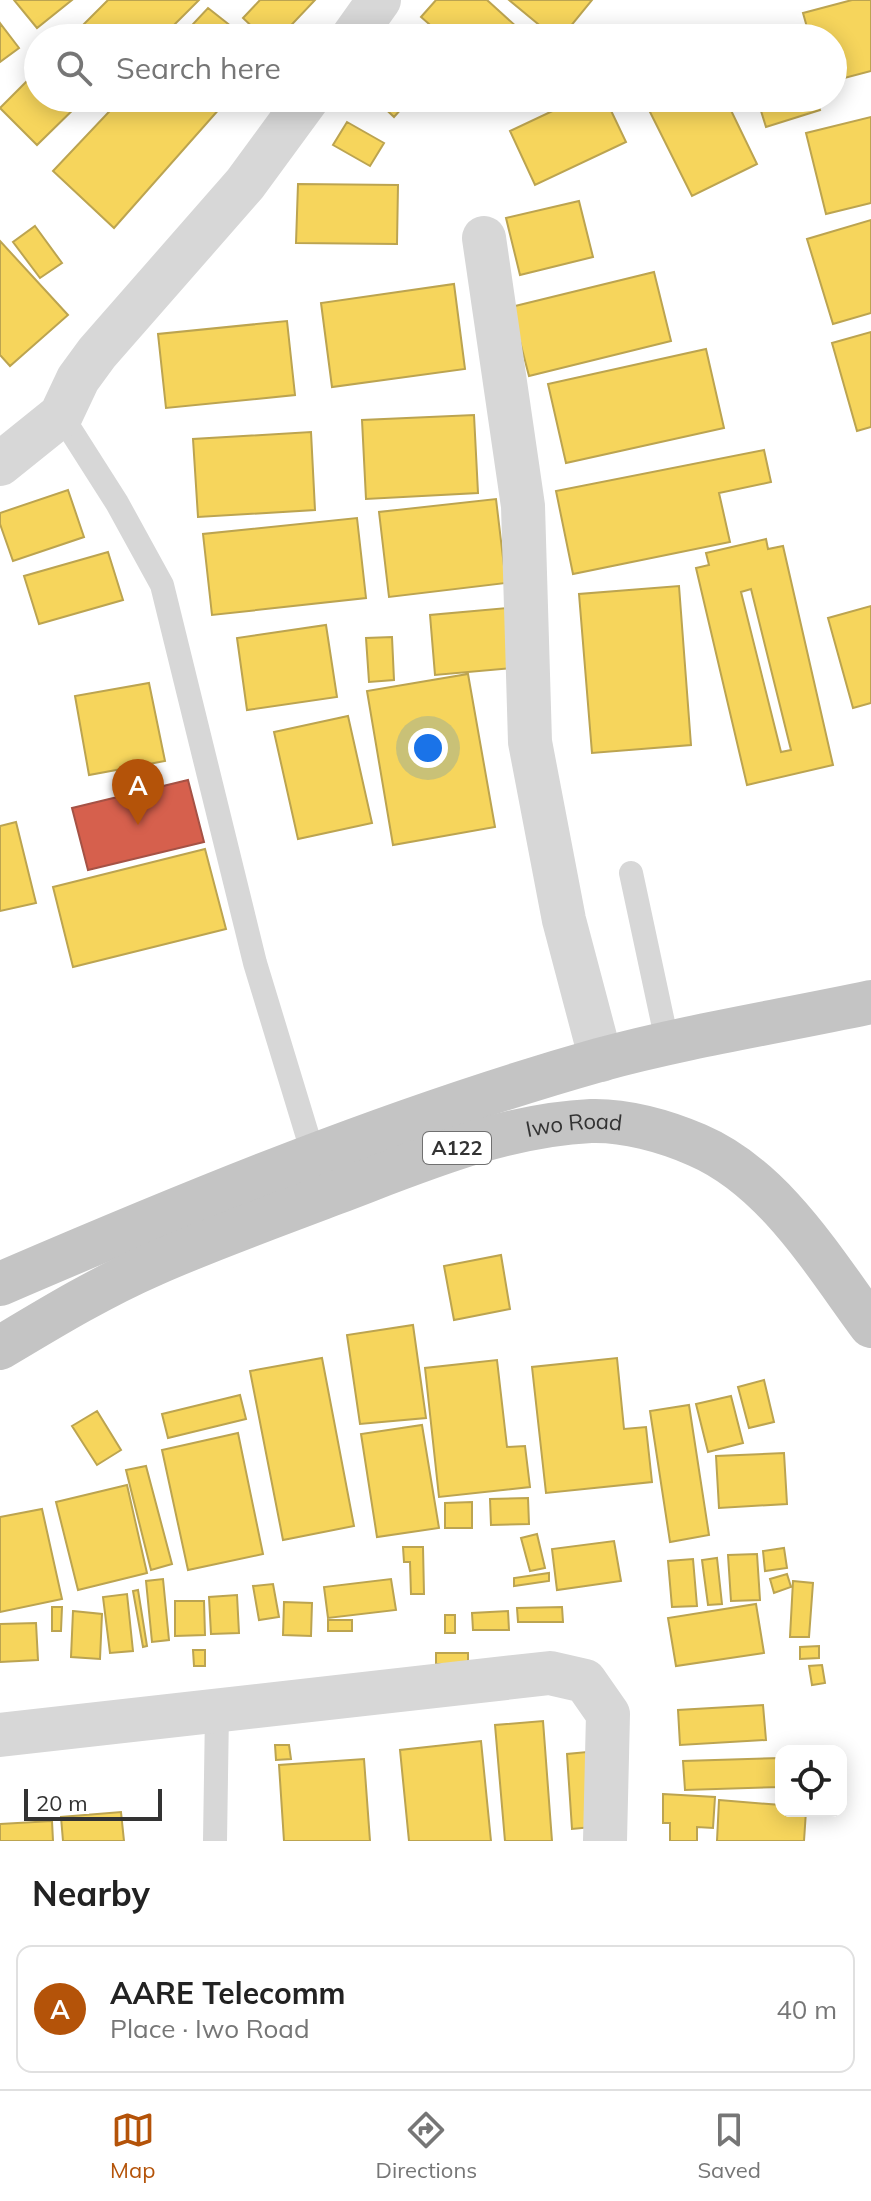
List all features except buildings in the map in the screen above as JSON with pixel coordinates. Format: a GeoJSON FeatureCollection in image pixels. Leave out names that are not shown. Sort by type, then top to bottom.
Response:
{"type":"FeatureCollection","features":[{"type":"Feature","properties":{"kind":"highway","name":"A122"},"geometry":{"type":"LineString","coordinates":[[0,1284],[159,1216],[459,1105],[601,1060],[871,1002]]}},
{"type":"Feature","properties":{"kind":"highway","name":"Iwo Road"},"geometry":{"type":"LineString","coordinates":[[0,1348],[153,1264],[375,1178],[468,1144],[540,1127],[593,1121],[647,1128],[699,1145],[738,1171],[785,1211],[871,1326]]}},
{"type":"Feature","properties":{"kind":"street"},"geometry":{"type":"LineString","coordinates":[[362,24],[379,0]]}},
{"type":"Feature","properties":{"kind":"street"},"geometry":{"type":"LineString","coordinates":[[0,464],[61,415],[78,379],[97,353],[245,184],[298,112]]}},
{"type":"Feature","properties":{"kind":"street"},"geometry":{"type":"LineString","coordinates":[[484,238],[523,506],[530,742],[564,920],[601,1060]]}},
{"type":"Feature","properties":{"kind":"street"},"geometry":{"type":"LineString","coordinates":[[0,1735],[550,1673],[585,1681],[608,1714],[605,1841]]}},
{"type":"Feature","properties":{"kind":"lane"},"geometry":{"type":"LineString","coordinates":[[61,415],[117,503],[162,585],[255,963],[314,1157]]}},
{"type":"Feature","properties":{"kind":"lane"},"geometry":{"type":"LineString","coordinates":[[631,873],[668,1046]]}},
{"type":"Feature","properties":{"kind":"lane"},"geometry":{"type":"LineString","coordinates":[[215,1841],[217,1712]]}},
{"type":"Feature","properties":{"kind":"place","name":"AARE Telecomm"},"geometry":{"type":"Point","coordinates":[138,825]}}]}
